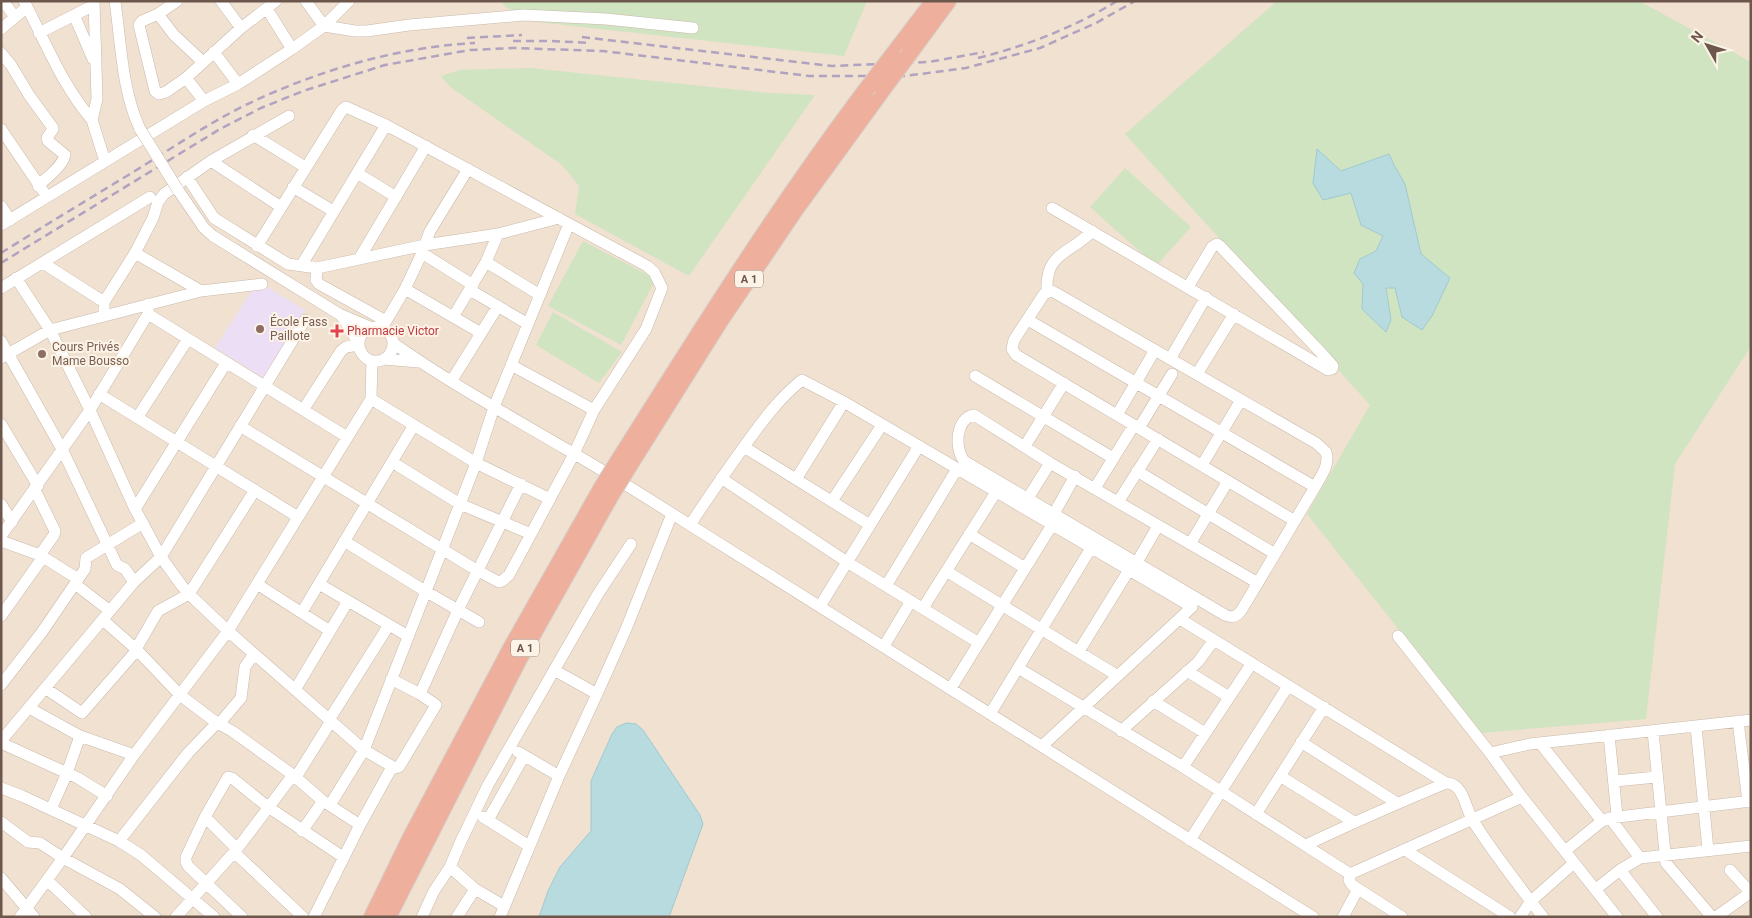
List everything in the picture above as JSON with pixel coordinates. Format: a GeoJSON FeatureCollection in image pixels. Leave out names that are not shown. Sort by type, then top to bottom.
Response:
{"type":"FeatureCollection","features":[{"type":"Feature","properties":{"kind":"highway","name":"A 1"},"geometry":{"type":"LineString","coordinates":[[875,89],[892,56],[934,1]]}},
{"type":"Feature","properties":{"kind":"highway","name":"A 1"},"geometry":{"type":"LineString","coordinates":[[372,917],[411,837],[510,650],[744,264],[827,142],[909,54],[948,1]]}},
{"type":"Feature","properties":{"kind":"highway","name":"A 1"},"geometry":{"type":"LineString","coordinates":[[388,917],[606,492]]}},
{"type":"Feature","properties":{"kind":"street"},"geometry":{"type":"LineString","coordinates":[[3,1],[15,17]]}},
{"type":"Feature","properties":{"kind":"street"},"geometry":{"type":"LineString","coordinates":[[115,1],[132,113],[178,190],[204,228],[339,314],[380,326]]}},
{"type":"Feature","properties":{"kind":"street"},"geometry":{"type":"LineString","coordinates":[[177,1],[158,14],[142,21],[139,25],[155,91],[159,94],[166,92],[186,78],[241,28],[276,1]]}},
{"type":"Feature","properties":{"kind":"street"},"geometry":{"type":"LineString","coordinates":[[306,1],[324,26],[355,32],[417,24],[524,15],[606,18],[693,28]]}},
{"type":"Feature","properties":{"kind":"street"},"geometry":{"type":"LineString","coordinates":[[1,206],[6,222],[204,101],[238,84],[324,26],[349,1]]}},
{"type":"Feature","properties":{"kind":"street"},"geometry":{"type":"LineString","coordinates":[[39,33],[77,9],[94,3],[97,99],[92,120]]}},
{"type":"Feature","properties":{"kind":"street"},"geometry":{"type":"LineString","coordinates":[[225,3],[241,28]]}},
{"type":"Feature","properties":{"kind":"street"},"geometry":{"type":"LineString","coordinates":[[1,30],[25,4],[39,33],[77,99],[92,120],[105,161]]}},
{"type":"Feature","properties":{"kind":"street"},"geometry":{"type":"LineString","coordinates":[[77,9],[95,64]]}},
{"type":"Feature","properties":{"kind":"street"},"geometry":{"type":"LineString","coordinates":[[267,9],[292,49]]}},
{"type":"Feature","properties":{"kind":"street"},"geometry":{"type":"LineString","coordinates":[[158,14],[174,35],[203,62]]}},
{"type":"Feature","properties":{"kind":"street"},"geometry":{"type":"LineString","coordinates":[[214,52],[238,84]]}},
{"type":"Feature","properties":{"kind":"street"},"geometry":{"type":"LineString","coordinates":[[1,53],[11,65],[52,128],[53,130],[47,138],[48,141],[65,155],[65,158],[38,186]]}},
{"type":"Feature","properties":{"kind":"street"},"geometry":{"type":"LineString","coordinates":[[186,78],[204,101]]}},
{"type":"Feature","properties":{"kind":"street"},"geometry":{"type":"LineString","coordinates":[[240,426],[478,571],[498,582],[505,580],[574,454],[594,410],[646,329],[662,288],[654,272],[647,266],[426,146],[346,107],[342,110],[305,167],[257,246]]}},
{"type":"Feature","properties":{"kind":"street"},"geometry":{"type":"LineString","coordinates":[[104,316],[104,302],[154,218],[158,202],[164,194],[211,161],[253,135],[289,116]]}},
{"type":"Feature","properties":{"kind":"street"},"geometry":{"type":"LineString","coordinates":[[300,266],[386,125]]}},
{"type":"Feature","properties":{"kind":"street"},"geometry":{"type":"LineString","coordinates":[[1,129],[38,186],[47,196]]}},
{"type":"Feature","properties":{"kind":"street"},"geometry":{"type":"LineString","coordinates":[[253,135],[305,167]]}},
{"type":"Feature","properties":{"kind":"street"},"geometry":{"type":"LineString","coordinates":[[359,259],[426,146]]}},
{"type":"Feature","properties":{"kind":"street"},"geometry":{"type":"LineString","coordinates":[[211,161],[281,206]]}},
{"type":"Feature","properties":{"kind":"street"},"geometry":{"type":"LineString","coordinates":[[359,345],[363,334],[380,326],[405,289],[430,231],[468,169]]}},
{"type":"Feature","properties":{"kind":"street"},"geometry":{"type":"LineString","coordinates":[[357,173],[396,196]]}},
{"type":"Feature","properties":{"kind":"street"},"geometry":{"type":"LineString","coordinates":[[187,177],[214,218],[288,264],[317,268],[564,221]]}},
{"type":"Feature","properties":{"kind":"street"},"geometry":{"type":"LineString","coordinates":[[293,187],[334,211]]}},
{"type":"Feature","properties":{"kind":"street"},"geometry":{"type":"LineString","coordinates":[[1,288],[150,197]]}},
{"type":"Feature","properties":{"kind":"street"},"geometry":{"type":"LineString","coordinates":[[1052,208],[1328,370],[1332,369],[1333,366],[1326,358],[1217,244],[1212,247],[1188,287]]}},
{"type":"Feature","properties":{"kind":"street"},"geometry":{"type":"LineString","coordinates":[[302,831],[326,803],[364,750],[476,463],[494,407],[540,295],[564,221]]}},
{"type":"Feature","properties":{"kind":"street"},"geometry":{"type":"LineString","coordinates":[[1048,292],[1047,274],[1058,256],[1084,240],[1092,231]]}},
{"type":"Feature","properties":{"kind":"street"},"geometry":{"type":"LineString","coordinates":[[453,317],[486,262],[498,234]]}},
{"type":"Feature","properties":{"kind":"street"},"geometry":{"type":"LineString","coordinates":[[423,249],[471,287],[528,324]]}},
{"type":"Feature","properties":{"kind":"street"},"geometry":{"type":"LineString","coordinates":[[135,252],[201,291]]}},
{"type":"Feature","properties":{"kind":"street"},"geometry":{"type":"LineString","coordinates":[[486,262],[540,295]]}},
{"type":"Feature","properties":{"kind":"street"},"geometry":{"type":"LineString","coordinates":[[43,263],[104,302]]}},
{"type":"Feature","properties":{"kind":"street"},"geometry":{"type":"LineString","coordinates":[[317,268],[316,280],[319,284],[391,335],[393,343],[390,354],[384,359]]}},
{"type":"Feature","properties":{"kind":"street"},"geometry":{"type":"LineString","coordinates":[[16,278],[50,330],[90,410],[135,509],[161,556],[189,594],[254,654],[364,750],[395,768],[399,767],[436,707],[434,703],[420,694],[391,679]]}},
{"type":"Feature","properties":{"kind":"street"},"geometry":{"type":"LineString","coordinates":[[5,356],[50,330],[104,316],[148,310],[201,291],[262,284]]}},
{"type":"Feature","properties":{"kind":"street"},"geometry":{"type":"LineString","coordinates":[[405,289],[481,333]]}},
{"type":"Feature","properties":{"kind":"street"},"geometry":{"type":"LineString","coordinates":[[690,525],[721,478],[778,402],[802,380],[844,402],[996,492],[1052,520],[1133,566],[1229,616],[1238,615],[1276,554],[1315,487],[1327,465],[1328,456],[1324,449],[1054,292],[1048,292],[1042,297],[1014,340],[1012,345],[1013,352],[1295,521]]}},
{"type":"Feature","properties":{"kind":"street"},"geometry":{"type":"LineString","coordinates":[[1170,359],[1206,298]]}},
{"type":"Feature","properties":{"kind":"street"},"geometry":{"type":"LineString","coordinates":[[452,380],[498,306]]}},
{"type":"Feature","properties":{"kind":"street"},"geometry":{"type":"LineString","coordinates":[[148,310],[188,339],[347,437]]}},
{"type":"Feature","properties":{"kind":"street"},"geometry":{"type":"LineString","coordinates":[[1,536],[37,488],[90,410],[148,310]]}},
{"type":"Feature","properties":{"kind":"street"},"geometry":{"type":"LineString","coordinates":[[339,314],[350,328],[364,356],[372,360],[420,362]]}},
{"type":"Feature","properties":{"kind":"street"},"geometry":{"type":"LineString","coordinates":[[1197,374],[1234,314]]}},
{"type":"Feature","properties":{"kind":"street"},"geometry":{"type":"LineString","coordinates":[[107,796],[67,773],[1,742],[134,582],[161,556],[305,320]]}},
{"type":"Feature","properties":{"kind":"street"},"geometry":{"type":"LineString","coordinates":[[1028,320],[1315,487]]}},
{"type":"Feature","properties":{"kind":"street"},"geometry":{"type":"LineString","coordinates":[[137,418],[188,339]]}},
{"type":"Feature","properties":{"kind":"street"},"geometry":{"type":"LineString","coordinates":[[1,341],[5,356],[62,451],[117,565],[126,568],[134,582]]}},
{"type":"Feature","properties":{"kind":"street"},"geometry":{"type":"LineString","coordinates":[[393,343],[420,362],[574,454],[820,606],[1313,917]]}},
{"type":"Feature","properties":{"kind":"street"},"geometry":{"type":"LineString","coordinates":[[303,410],[341,351],[346,347],[359,345]]}},
{"type":"Feature","properties":{"kind":"street"},"geometry":{"type":"LineString","coordinates":[[1117,415],[1135,381],[1155,350]]}},
{"type":"Feature","properties":{"kind":"street"},"geometry":{"type":"LineString","coordinates":[[1,878],[26,914],[134,755],[228,630],[257,584],[371,399],[372,360]]}},
{"type":"Feature","properties":{"kind":"street"},"geometry":{"type":"LineString","coordinates":[[135,509],[226,363]]}},
{"type":"Feature","properties":{"kind":"street"},"geometry":{"type":"LineString","coordinates":[[511,365],[594,410]]}},
{"type":"Feature","properties":{"kind":"street"},"geometry":{"type":"LineString","coordinates":[[1095,488],[1113,458],[1160,396],[1172,374]]}},
{"type":"Feature","properties":{"kind":"street"},"geometry":{"type":"LineString","coordinates":[[974,376],[1113,458]]}},
{"type":"Feature","properties":{"kind":"street"},"geometry":{"type":"LineString","coordinates":[[1025,446],[1064,383]]}},
{"type":"Feature","properties":{"kind":"street"},"geometry":{"type":"LineString","coordinates":[[99,394],[298,517]]}},
{"type":"Feature","properties":{"kind":"street"},"geometry":{"type":"LineString","coordinates":[[371,399],[476,463],[550,498]]}},
{"type":"Feature","properties":{"kind":"street"},"geometry":{"type":"LineString","coordinates":[[1202,465],[1241,400]]}},
{"type":"Feature","properties":{"kind":"street"},"geometry":{"type":"LineString","coordinates":[[796,479],[844,402]]}},
{"type":"Feature","properties":{"kind":"street"},"geometry":{"type":"LineString","coordinates":[[1042,746],[1192,607],[1133,566],[1091,548],[1052,520],[1028,498],[964,461],[958,452],[957,438],[968,417],[974,415],[1158,526],[1258,583]]}},
{"type":"Feature","properties":{"kind":"street"},"geometry":{"type":"LineString","coordinates":[[1,424],[37,488],[55,531],[42,556],[1,616]]}},
{"type":"Feature","properties":{"kind":"street"},"geometry":{"type":"LineString","coordinates":[[832,501],[882,424]]}},
{"type":"Feature","properties":{"kind":"street"},"geometry":{"type":"LineString","coordinates":[[302,612],[414,425]]}},
{"type":"Feature","properties":{"kind":"street"},"geometry":{"type":"LineString","coordinates":[[1118,502],[1158,439]]}},
{"type":"Feature","properties":{"kind":"street"},"geometry":{"type":"LineString","coordinates":[[820,606],[919,446]]}},
{"type":"Feature","properties":{"kind":"street"},"geometry":{"type":"LineString","coordinates":[[744,447],[870,525]]}},
{"type":"Feature","properties":{"kind":"street"},"geometry":{"type":"LineString","coordinates":[[392,462],[460,504],[531,534]]}},
{"type":"Feature","properties":{"kind":"street"},"geometry":{"type":"LineString","coordinates":[[1028,498],[1050,462]]}},
{"type":"Feature","properties":{"kind":"street"},"geometry":{"type":"LineString","coordinates":[[886,586],[957,469]]}},
{"type":"Feature","properties":{"kind":"street"},"geometry":{"type":"LineString","coordinates":[[1137,471],[1276,554]]}},
{"type":"Feature","properties":{"kind":"street"},"geometry":{"type":"LineString","coordinates":[[951,688],[1025,568],[1075,476]]}},
{"type":"Feature","properties":{"kind":"street"},"geometry":{"type":"LineString","coordinates":[[721,478],[847,562],[979,643]]}},
{"type":"Feature","properties":{"kind":"street"},"geometry":{"type":"LineString","coordinates":[[1190,544],[1228,481]]}},
{"type":"Feature","properties":{"kind":"street"},"geometry":{"type":"LineString","coordinates":[[420,694],[458,610],[521,484]]}},
{"type":"Feature","properties":{"kind":"street"},"geometry":{"type":"LineString","coordinates":[[51,809],[67,773],[82,713],[136,649],[158,611],[189,594],[255,490]]}},
{"type":"Feature","properties":{"kind":"street"},"geometry":{"type":"LineString","coordinates":[[923,608],[996,492]]}},
{"type":"Feature","properties":{"kind":"street"},"geometry":{"type":"LineString","coordinates":[[1,504],[12,522]]}},
{"type":"Feature","properties":{"kind":"street"},"geometry":{"type":"LineString","coordinates":[[450,867],[502,912],[559,776],[597,694],[672,514]]}},
{"type":"Feature","properties":{"kind":"street"},"geometry":{"type":"LineString","coordinates":[[1,686],[42,632],[85,569],[88,555],[143,523]]}},
{"type":"Feature","properties":{"kind":"street"},"geometry":{"type":"LineString","coordinates":[[1080,651],[1158,526]]}},
{"type":"Feature","properties":{"kind":"street"},"geometry":{"type":"LineString","coordinates":[[970,534],[1025,568]]}},
{"type":"Feature","properties":{"kind":"street"},"geometry":{"type":"LineString","coordinates":[[1,541],[42,556],[76,582],[180,695],[294,776],[326,803],[360,824]]}},
{"type":"Feature","properties":{"kind":"street"},"geometry":{"type":"LineString","coordinates":[[344,541],[479,622]]}},
{"type":"Feature","properties":{"kind":"street"},"geometry":{"type":"LineString","coordinates":[[422,917],[434,891],[450,867],[475,812],[510,747],[598,594],[631,544]]}},
{"type":"Feature","properties":{"kind":"street"},"geometry":{"type":"LineString","coordinates":[[990,714],[1091,548]]}},
{"type":"Feature","properties":{"kind":"street"},"geometry":{"type":"LineString","coordinates":[[946,571],[1080,651],[1118,676]]}},
{"type":"Feature","properties":{"kind":"street"},"geometry":{"type":"LineString","coordinates":[[257,584],[330,631]]}},
{"type":"Feature","properties":{"kind":"street"},"geometry":{"type":"LineString","coordinates":[[319,584],[408,636]]}},
{"type":"Feature","properties":{"kind":"street"},"geometry":{"type":"LineString","coordinates":[[295,690],[348,601]]}},
{"type":"Feature","properties":{"kind":"street"},"geometry":{"type":"LineString","coordinates":[[884,646],[911,601]]}},
{"type":"Feature","properties":{"kind":"street"},"geometry":{"type":"LineString","coordinates":[[1180,619],[1446,783],[1454,784],[1458,788],[1472,820],[1543,917]]}},
{"type":"Feature","properties":{"kind":"street"},"geometry":{"type":"LineString","coordinates":[[176,917],[236,850],[294,776],[389,625]]}},
{"type":"Feature","properties":{"kind":"street"},"geometry":{"type":"LineString","coordinates":[[1398,636],[1617,917]]}},
{"type":"Feature","properties":{"kind":"street"},"geometry":{"type":"LineString","coordinates":[[1121,731],[1202,657],[1214,640]]}},
{"type":"Feature","properties":{"kind":"street"},"geometry":{"type":"LineString","coordinates":[[120,841],[188,753],[241,698],[245,667],[254,654]]}},
{"type":"Feature","properties":{"kind":"street"},"geometry":{"type":"LineString","coordinates":[[1183,767],[1252,663]]}},
{"type":"Feature","properties":{"kind":"street"},"geometry":{"type":"LineString","coordinates":[[1018,668],[1183,767],[1350,874]]}},
{"type":"Feature","properties":{"kind":"street"},"geometry":{"type":"LineString","coordinates":[[554,670],[597,694]]}},
{"type":"Feature","properties":{"kind":"street"},"geometry":{"type":"LineString","coordinates":[[1187,671],[1228,697]]}},
{"type":"Feature","properties":{"kind":"street"},"geometry":{"type":"LineString","coordinates":[[1190,840],[1288,686]]}},
{"type":"Feature","properties":{"kind":"street"},"geometry":{"type":"LineString","coordinates":[[45,688],[82,713]]}},
{"type":"Feature","properties":{"kind":"street"},"geometry":{"type":"LineString","coordinates":[[1153,701],[1205,733]]}},
{"type":"Feature","properties":{"kind":"street"},"geometry":{"type":"LineString","coordinates":[[1256,814],[1324,707]]}},
{"type":"Feature","properties":{"kind":"street"},"geometry":{"type":"LineString","coordinates":[[29,708],[78,735],[134,755]]}},
{"type":"Feature","properties":{"kind":"street"},"geometry":{"type":"LineString","coordinates":[[1490,753],[1522,745],[1751,720]]}},
{"type":"Feature","properties":{"kind":"street"},"geometry":{"type":"LineString","coordinates":[[1565,851],[1610,818],[1749,802],[1738,721]]}},
{"type":"Feature","properties":{"kind":"street"},"geometry":{"type":"LineString","coordinates":[[1696,726],[1708,850]]}},
{"type":"Feature","properties":{"kind":"street"},"geometry":{"type":"LineString","coordinates":[[1653,731],[1664,854],[1668,867],[1712,917]]}},
{"type":"Feature","properties":{"kind":"street"},"geometry":{"type":"LineString","coordinates":[[1609,735],[1615,781],[1610,818]]}},
{"type":"Feature","properties":{"kind":"street"},"geometry":{"type":"LineString","coordinates":[[1301,742],[1397,803]]}},
{"type":"Feature","properties":{"kind":"street"},"geometry":{"type":"LineString","coordinates":[[1540,743],[1610,818],[1640,858]]}},
{"type":"Feature","properties":{"kind":"street"},"geometry":{"type":"LineString","coordinates":[[510,747],[559,776]]}},
{"type":"Feature","properties":{"kind":"street"},"geometry":{"type":"LineString","coordinates":[[488,820],[524,756]]}},
{"type":"Feature","properties":{"kind":"street"},"geometry":{"type":"LineString","coordinates":[[314,917],[360,824],[392,767]]}},
{"type":"Feature","properties":{"kind":"street"},"geometry":{"type":"LineString","coordinates":[[1280,776],[1354,822]]}},
{"type":"Feature","properties":{"kind":"street"},"geometry":{"type":"LineString","coordinates":[[242,917],[186,862],[186,857],[205,817],[228,777],[232,778],[302,831],[343,857]]}},
{"type":"Feature","properties":{"kind":"street"},"geometry":{"type":"LineString","coordinates":[[1615,781],[1657,777]]}},
{"type":"Feature","properties":{"kind":"street"},"geometry":{"type":"LineString","coordinates":[[1306,845],[1354,822],[1446,783]]}},
{"type":"Feature","properties":{"kind":"street"},"geometry":{"type":"LineString","coordinates":[[1,788],[120,841],[147,858],[214,917]]}},
{"type":"Feature","properties":{"kind":"street"},"geometry":{"type":"LineString","coordinates":[[1350,874],[1522,797]]}},
{"type":"Feature","properties":{"kind":"street"},"geometry":{"type":"LineString","coordinates":[[475,812],[529,846]]}},
{"type":"Feature","properties":{"kind":"street"},"geometry":{"type":"LineString","coordinates":[[205,817],[303,917]]}},
{"type":"Feature","properties":{"kind":"street"},"geometry":{"type":"LineString","coordinates":[[1,822],[28,842],[40,843],[63,858],[127,893],[155,917]]}},
{"type":"Feature","properties":{"kind":"street"},"geometry":{"type":"LineString","coordinates":[[1596,889],[1620,870],[1640,858],[1751,846]]}},
{"type":"Feature","properties":{"kind":"street"},"geometry":{"type":"LineString","coordinates":[[1405,850],[1510,917]]}},
{"type":"Feature","properties":{"kind":"street"},"geometry":{"type":"LineString","coordinates":[[1520,917],[1531,901],[1574,864]]}},
{"type":"Feature","properties":{"kind":"street"},"geometry":{"type":"LineString","coordinates":[[1620,870],[1657,917]]}},
{"type":"Feature","properties":{"kind":"street"},"geometry":{"type":"LineString","coordinates":[[1716,917],[1751,893],[1730,870]]}},
{"type":"Feature","properties":{"kind":"street"},"geometry":{"type":"LineString","coordinates":[[1350,874],[1350,883],[1398,916]]}},
{"type":"Feature","properties":{"kind":"street"},"geometry":{"type":"LineString","coordinates":[[48,880],[86,917]]}},
{"type":"Feature","properties":{"kind":"street"},"geometry":{"type":"LineString","coordinates":[[457,917],[475,890]]}},
{"type":"Feature","properties":{"kind":"street"},"geometry":{"type":"LineString","coordinates":[[1343,917],[1358,890]]}},
{"type":"Feature","properties":{"kind":"shaded area"},"geometry":{"type":"Polygon","coordinates":[[[1,1],[1751,1],[1751,917],[1,917],[1,1]]]}},
{"type":"Feature","properties":{"kind":"shaded area","name":"École Fass Paillote"},"geometry":{"type":"Polygon","coordinates":[[[267,287],[305,310],[264,378],[215,348],[253,289],[267,287]]]}},
{"type":"Feature","properties":{"kind":"green space"},"geometry":{"type":"Polygon","coordinates":[[[502,1],[867,1],[844,56],[528,21],[503,5],[502,1]]]}},
{"type":"Feature","properties":{"kind":"green space"},"geometry":{"type":"Polygon","coordinates":[[[1277,1],[1639,1],[1751,62],[1751,346],[1675,464],[1646,719],[1481,733],[1307,514],[1370,405],[1125,134],[1277,1]]]}},
{"type":"Feature","properties":{"kind":"green space"},"geometry":{"type":"Polygon","coordinates":[[[530,68],[770,93],[815,95],[689,276],[575,214],[579,186],[562,165],[449,86],[441,76],[460,70],[530,68]]]}},
{"type":"Feature","properties":{"kind":"green space"},"geometry":{"type":"Polygon","coordinates":[[[1125,168],[1191,227],[1156,266],[1090,207],[1125,168]]]}},
{"type":"Feature","properties":{"kind":"green space"},"geometry":{"type":"Polygon","coordinates":[[[583,241],[656,279],[621,345],[548,306],[583,241]]]}},
{"type":"Feature","properties":{"kind":"green space"},"geometry":{"type":"Polygon","coordinates":[[[553,312],[622,352],[599,383],[536,345],[553,312]]]}},
{"type":"Feature","properties":{"kind":"water"},"geometry":{"type":"Polygon","coordinates":[[[1317,149],[1341,171],[1389,154],[1405,184],[1421,254],[1450,278],[1432,316],[1422,330],[1402,317],[1395,288],[1386,288],[1391,320],[1386,332],[1362,309],[1363,284],[1354,273],[1360,259],[1376,251],[1383,236],[1361,225],[1351,193],[1323,200],[1313,183],[1317,149]]]}},
{"type":"Feature","properties":{"kind":"water"},"geometry":{"type":"Polygon","coordinates":[[[626,723],[636,724],[643,730],[700,815],[703,824],[669,917],[539,917],[548,891],[560,867],[591,831],[591,781],[612,734],[617,727],[626,723]]]}},
{"type":"Feature","properties":{"kind":"railway"},"geometry":{"type":"LineString","coordinates":[[978,58],[1050,35],[1117,1]]}},
{"type":"Feature","properties":{"kind":"railway"},"geometry":{"type":"LineString","coordinates":[[1,263],[220,129],[261,108],[303,91],[385,65],[470,50],[513,48],[603,51],[809,76],[905,76],[966,68],[1040,48],[1096,23],[1135,1]]}},
{"type":"Feature","properties":{"kind":"railway"},"geometry":{"type":"LineString","coordinates":[[467,38],[522,35]]}},
{"type":"Feature","properties":{"kind":"railway"},"geometry":{"type":"LineString","coordinates":[[582,37],[832,66],[929,62],[984,52]]}},
{"type":"Feature","properties":{"kind":"railway"},"geometry":{"type":"LineString","coordinates":[[513,41],[590,43]]}},
{"type":"Feature","properties":{"kind":"railway"},"geometry":{"type":"LineString","coordinates":[[1,253],[207,126],[280,89],[334,70],[390,55],[418,49],[475,43]]}},
{"type":"Feature","properties":{"kind":"place","name":"École Fass Paillote"},"geometry":{"type":"Point","coordinates":[260,329]}},
{"type":"Feature","properties":{"kind":"place","name":"Pharmacie Victor"},"geometry":{"type":"Point","coordinates":[337,331]}},
{"type":"Feature","properties":{"kind":"place","name":"Cours Privés Mame Bousso"},"geometry":{"type":"Point","coordinates":[42,354]}}]}
